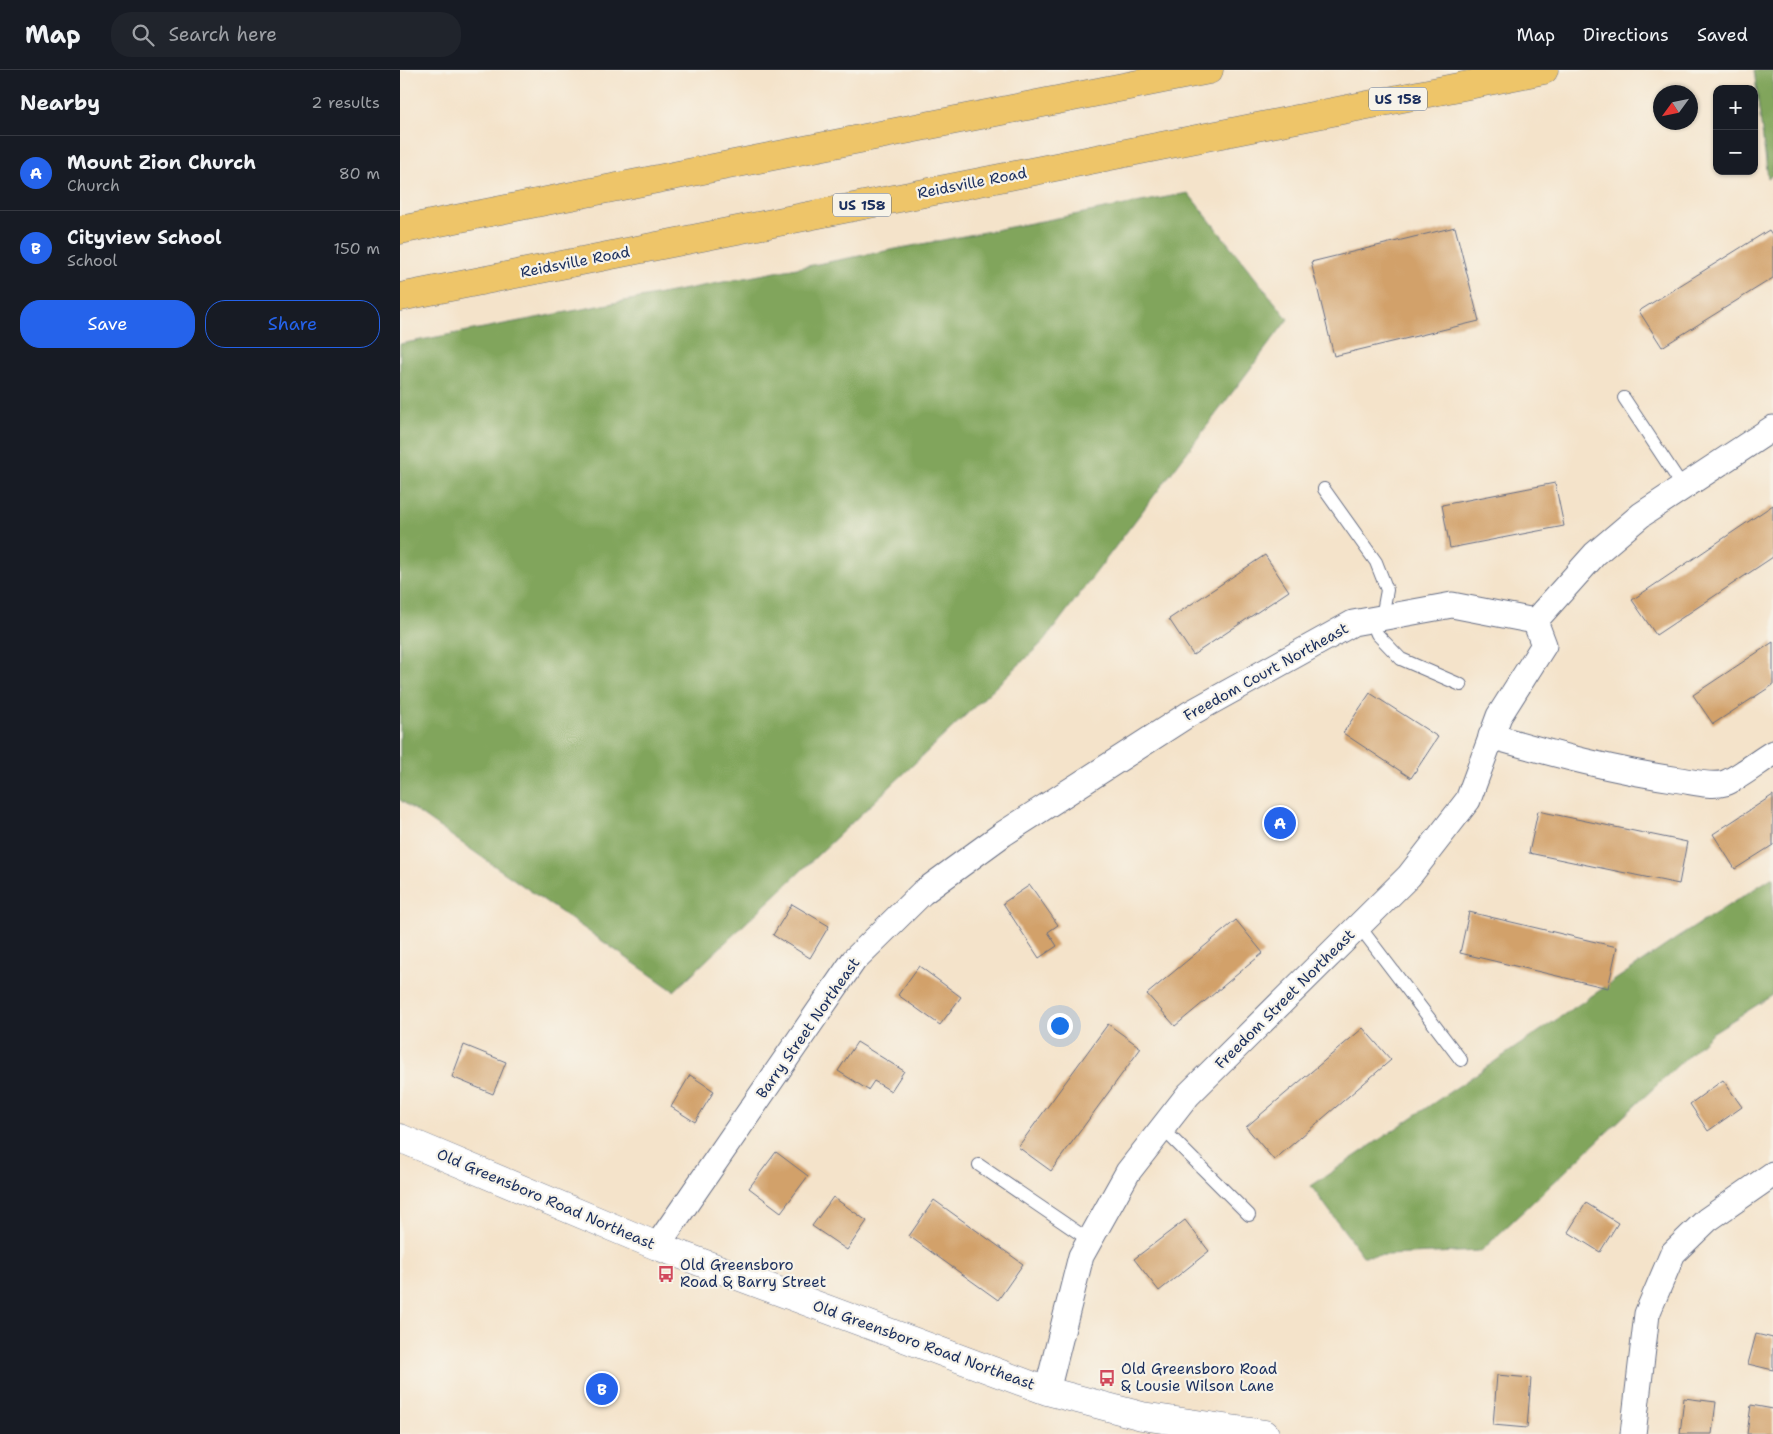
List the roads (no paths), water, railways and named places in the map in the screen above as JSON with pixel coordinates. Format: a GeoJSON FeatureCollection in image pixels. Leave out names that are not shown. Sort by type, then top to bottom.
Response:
{"type":"FeatureCollection","features":[{"type":"Feature","properties":{"kind":"highway"},"geometry":{"type":"LineString","coordinates":[[400,230],[1209,70]]}},
{"type":"Feature","properties":{"kind":"highway","name":"Reidsville Road"},"geometry":{"type":"LineString","coordinates":[[400,297],[1544,70]]}},
{"type":"Feature","properties":{"kind":"street"},"geometry":{"type":"LineString","coordinates":[[1535,621],[1595,554],[1640,515],[1773,428]]}},
{"type":"Feature","properties":{"kind":"street","name":"Freedom Court Northeast"},"geometry":{"type":"LineString","coordinates":[[1118,760],[1189,714],[1353,623],[1452,605],[1535,621]]}},
{"type":"Feature","properties":{"kind":"street","name":"Freedom Street Northeast"},"geometry":{"type":"LineString","coordinates":[[1047,1391],[1081,1256],[1128,1172],[1188,1095],[1410,876],[1468,800],[1499,716],[1544,645],[1535,621]]}},
{"type":"Feature","properties":{"kind":"street"},"geometry":{"type":"LineString","coordinates":[[1491,736],[1583,762],[1713,785],[1736,778],[1773,752]]}},
{"type":"Feature","properties":{"kind":"street","name":"Barry Street Northeast"},"geometry":{"type":"LineString","coordinates":[[657,1246],[854,960],[922,893],[1003,834],[1118,760]]}},
{"type":"Feature","properties":{"kind":"street","name":"Old Greensboro Road Northeast"},"geometry":{"type":"LineString","coordinates":[[400,1138],[657,1246],[1047,1391],[1142,1416],[1265,1434]]}},
{"type":"Feature","properties":{"kind":"street"},"geometry":{"type":"LineString","coordinates":[[1633,1434],[1647,1314],[1673,1253],[1707,1220],[1773,1174]]}},
{"type":"Feature","properties":{"kind":"lane"},"geometry":{"type":"LineString","coordinates":[[1624,398],[1683,488]]}},
{"type":"Feature","properties":{"kind":"lane"},"geometry":{"type":"LineString","coordinates":[[1324,489],[1376,562],[1387,590],[1377,619],[1377,634],[1401,659],[1461,685]]}},
{"type":"Feature","properties":{"kind":"lane"},"geometry":{"type":"LineString","coordinates":[[1359,926],[1461,1060]]}},
{"type":"Feature","properties":{"kind":"lane"},"geometry":{"type":"LineString","coordinates":[[1162,1128],[1249,1215]]}},
{"type":"Feature","properties":{"kind":"lane"},"geometry":{"type":"LineString","coordinates":[[980,1165],[1090,1240]]}},
{"type":"Feature","properties":{"kind":"place","name":"Mount Zion Church"},"geometry":{"type":"Point","coordinates":[1280,823]}},
{"type":"Feature","properties":{"kind":"place","name":"Old Greensboro Road & Barry Street"},"geometry":{"type":"Point","coordinates":[666,1274]}},
{"type":"Feature","properties":{"kind":"place","name":"Old Greensboro Road & Lousie Wilson Lane"},"geometry":{"type":"Point","coordinates":[1107,1378]}},
{"type":"Feature","properties":{"kind":"place","name":"Cityview School"},"geometry":{"type":"Point","coordinates":[602,1389]}}]}
